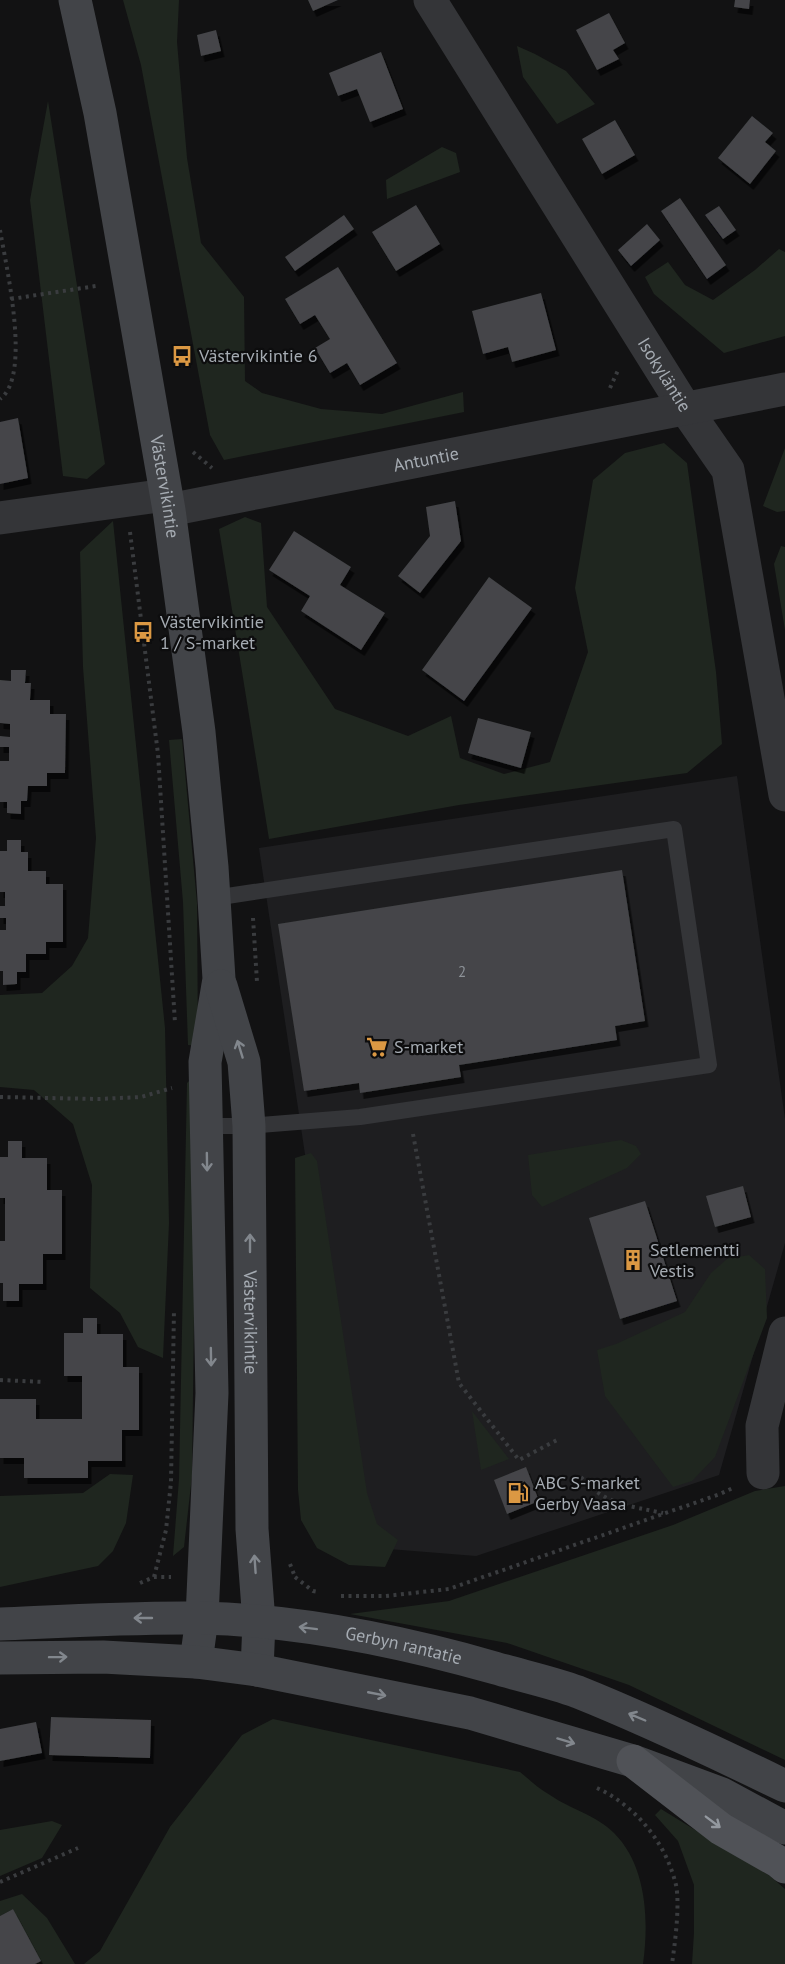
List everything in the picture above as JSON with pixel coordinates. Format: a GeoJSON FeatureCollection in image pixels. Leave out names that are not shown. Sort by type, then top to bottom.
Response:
{"type":"FeatureCollection","features":[{"type":"Feature","properties":{"kind":"main road","name":"Västervikintie"},"geometry":{"type":"LineString","coordinates":[[75,0],[100,113],[167,503],[199,732],[214,898],[219,979],[205,1062],[212,1393],[202,1618],[196,1662]]}},
{"type":"Feature","properties":{"kind":"main road","name":"Västervikintie"},"geometry":{"type":"LineString","coordinates":[[219,979],[244,1062],[249,1126],[252,1529],[259,1622],[256,1670]]}},
{"type":"Feature","properties":{"kind":"main road","name":"Gerbyn rantatie"},"geometry":{"type":"LineString","coordinates":[[0,1624],[122,1618],[202,1618],[328,1630],[442,1653],[576,1692],[690,1740],[785,1786]]}},
{"type":"Feature","properties":{"kind":"main road"},"geometry":{"type":"LineString","coordinates":[[0,1658],[103,1657],[196,1662],[256,1670],[470,1713],[633,1761],[722,1794],[785,1828]]}},
{"type":"Feature","properties":{"kind":"main road"},"geometry":{"type":"LineString","coordinates":[[633,1761],[721,1828],[785,1867]]}},
{"type":"Feature","properties":{"kind":"street","name":"Isokyläntie"},"geometry":{"type":"LineString","coordinates":[[430,0],[685,408],[728,470],[785,795]]}},
{"type":"Feature","properties":{"kind":"street","name":"Antuntie"},"geometry":{"type":"LineString","coordinates":[[0,518],[167,503],[785,389]]}},
{"type":"Feature","properties":{"kind":"street"},"geometry":{"type":"LineString","coordinates":[[763,1473],[762,1426],[785,1333]]}},
{"type":"Feature","properties":{"kind":"lane"},"geometry":{"type":"LineString","coordinates":[[206,1126],[249,1126],[360,1117],[710,1065],[674,829],[214,898]]}},
{"type":"Feature","properties":{"kind":"path"},"geometry":{"type":"LineString","coordinates":[[0,231],[16,337],[16,365],[7,394],[0,399]]}},
{"type":"Feature","properties":{"kind":"path"},"geometry":{"type":"LineString","coordinates":[[11,299],[101,285]]}},
{"type":"Feature","properties":{"kind":"path"},"geometry":{"type":"LineString","coordinates":[[0,1096],[98,1099],[141,1096],[178,1087]]}},
{"type":"Feature","properties":{"kind":"path"},"geometry":{"type":"LineString","coordinates":[[410,1109],[459,1383],[519,1460],[557,1440]]}},
{"type":"Feature","properties":{"kind":"path"},"geometry":{"type":"LineString","coordinates":[[0,1380],[45,1382]]}},
{"type":"Feature","properties":{"kind":"path"},"geometry":{"type":"LineString","coordinates":[[332,1596],[386,1596],[449,1589],[720,1494],[763,1473]]}},
{"type":"Feature","properties":{"kind":"path"},"geometry":{"type":"LineString","coordinates":[[581,1477],[592,1490],[615,1503],[663,1514]]}},
{"type":"Feature","properties":{"kind":"path"},"geometry":{"type":"LineString","coordinates":[[589,1784],[611,1794],[639,1816],[662,1847],[676,1886],[676,1933],[672,1964]]}},
{"type":"Feature","properties":{"kind":"path"},"geometry":{"type":"LineString","coordinates":[[0,1882],[78,1848]]}},
{"type":"Feature","properties":{"kind":"shaded area"},"geometry":{"type":"Polygon","coordinates":[[[123,0],[179,0],[177,42],[187,158],[201,243],[244,297],[245,381],[262,393],[321,409],[382,414],[463,392],[464,412],[224,460],[210,435],[141,65],[123,0]]]}},
{"type":"Feature","properties":{"kind":"shaded area"},"geometry":{"type":"Polygon","coordinates":[[[517,46],[566,71],[595,104],[557,124],[523,77],[517,46]]]}},
{"type":"Feature","properties":{"kind":"shaded area"},"geometry":{"type":"Polygon","coordinates":[[[48,101],[105,464],[87,479],[63,476],[30,200],[48,101]]]}},
{"type":"Feature","properties":{"kind":"shaded area"},"geometry":{"type":"Polygon","coordinates":[[[442,147],[456,153],[460,172],[387,199],[386,180],[442,147]]]}},
{"type":"Feature","properties":{"kind":"shaded area"},"geometry":{"type":"Polygon","coordinates":[[[779,249],[785,252],[785,336],[724,353],[654,294],[645,277],[668,262],[685,285],[713,300],[755,270],[779,249]]]}},
{"type":"Feature","properties":{"kind":"shaded area"},"geometry":{"type":"Polygon","coordinates":[[[664,443],[687,463],[716,672],[722,744],[687,773],[459,805],[269,839],[219,529],[245,517],[261,523],[267,607],[335,709],[408,736],[451,716],[460,758],[504,774],[550,762],[588,652],[575,588],[593,480],[625,453],[664,443]]]}},
{"type":"Feature","properties":{"kind":"shaded area"},"geometry":{"type":"Polygon","coordinates":[[[785,448],[785,511],[777,512],[763,506],[785,448]]]}},
{"type":"Feature","properties":{"kind":"shaded area"},"geometry":{"type":"Polygon","coordinates":[[[113,521],[165,1028],[169,1223],[163,1358],[138,1347],[120,1313],[90,1288],[92,1185],[73,1124],[34,1090],[0,1087],[0,995],[42,993],[72,966],[88,938],[96,838],[83,667],[80,552],[113,521]]]}},
{"type":"Feature","properties":{"kind":"shaded area"},"geometry":{"type":"Polygon","coordinates":[[[781,546],[785,547],[785,630],[774,564],[781,546]]]}},
{"type":"Feature","properties":{"kind":"shaded area"},"geometry":{"type":"Polygon","coordinates":[[[182,739],[197,903],[198,1046],[188,1045],[183,902],[169,740],[182,739]]]}},
{"type":"Feature","properties":{"kind":"shaded area"},"geometry":{"type":"Polygon","coordinates":[[[737,776],[785,1119],[785,1243],[719,1475],[476,1556],[364,1547],[259,848],[737,776]]]}},
{"type":"Feature","properties":{"kind":"shaded area"},"geometry":{"type":"Polygon","coordinates":[[[197,1073],[192,1476],[184,1547],[173,1556],[179,1479],[187,1083],[197,1073]]]}},
{"type":"Feature","properties":{"kind":"shaded area"},"geometry":{"type":"Polygon","coordinates":[[[621,1140],[636,1146],[641,1154],[627,1168],[542,1207],[532,1195],[528,1155],[621,1140]]]}},
{"type":"Feature","properties":{"kind":"shaded area"},"geometry":{"type":"Polygon","coordinates":[[[311,1153],[317,1161],[367,1493],[377,1524],[398,1540],[385,1567],[349,1565],[317,1548],[301,1520],[298,1490],[295,1158],[311,1153]]]}},
{"type":"Feature","properties":{"kind":"shaded area"},"geometry":{"type":"Polygon","coordinates":[[[749,1255],[765,1269],[767,1318],[715,1457],[692,1481],[673,1487],[605,1396],[597,1350],[616,1344],[685,1312],[711,1273],[727,1259],[749,1255]]]}},
{"type":"Feature","properties":{"kind":"shaded area"},"geometry":{"type":"Polygon","coordinates":[[[472,1411],[509,1459],[481,1470],[472,1411]]]}},
{"type":"Feature","properties":{"kind":"shaded area"},"geometry":{"type":"Polygon","coordinates":[[[110,1474],[133,1475],[126,1523],[113,1551],[98,1566],[0,1587],[0,1496],[83,1493],[110,1474]]]}},
{"type":"Feature","properties":{"kind":"shaded area"},"geometry":{"type":"Polygon","coordinates":[[[785,1486],[785,1760],[629,1685],[507,1643],[350,1614],[449,1601],[673,1525],[755,1491],[785,1486]]]}},
{"type":"Feature","properties":{"kind":"shaded area"},"geometry":{"type":"Polygon","coordinates":[[[273,1719],[520,1772],[546,1793],[599,1821],[625,1846],[639,1878],[646,1930],[643,1964],[84,1964],[100,1951],[170,1827],[242,1735],[273,1719]]]}},
{"type":"Feature","properties":{"kind":"shaded area"},"geometry":{"type":"Polygon","coordinates":[[[661,1809],[770,1876],[785,1889],[785,1964],[692,1964],[694,1885],[678,1841],[655,1815],[661,1809]]]}},
{"type":"Feature","properties":{"kind":"shaded area"},"geometry":{"type":"Polygon","coordinates":[[[52,1821],[62,1825],[42,1858],[0,1876],[0,1830],[52,1821]]]}},
{"type":"Feature","properties":{"kind":"shaded area"},"geometry":{"type":"Polygon","coordinates":[[[22,1894],[47,1918],[75,1964],[35,1964],[13,1909],[0,1916],[0,1901],[22,1894]]]}},
{"type":"Feature","properties":{"kind":"building"},"geometry":{"type":"Polygon","coordinates":[[[308,0],[338,0],[313,11],[308,0]]]}},
{"type":"Feature","properties":{"kind":"building"},"geometry":{"type":"Polygon","coordinates":[[[735,0],[750,0],[749,9],[734,7],[735,0]]]}},
{"type":"Feature","properties":{"kind":"building"},"geometry":{"type":"Polygon","coordinates":[[[609,13],[625,43],[613,50],[619,59],[597,70],[576,30],[609,13]]]}},
{"type":"Feature","properties":{"kind":"building"},"geometry":{"type":"Polygon","coordinates":[[[216,30],[221,51],[201,56],[197,35],[216,30]]]}},
{"type":"Feature","properties":{"kind":"building"},"geometry":{"type":"Polygon","coordinates":[[[381,52],[403,109],[370,122],[357,89],[338,96],[329,73],[381,52]]]}},
{"type":"Feature","properties":{"kind":"building"},"geometry":{"type":"Polygon","coordinates":[[[752,116],[773,133],[765,142],[776,151],[750,184],[718,158],[752,116]]]}},
{"type":"Feature","properties":{"kind":"building"},"geometry":{"type":"Polygon","coordinates":[[[615,120],[635,155],[602,174],[582,139],[615,120]]]}},
{"type":"Feature","properties":{"kind":"building"},"geometry":{"type":"Polygon","coordinates":[[[680,198],[726,265],[707,279],[661,211],[680,198]]]}},
{"type":"Feature","properties":{"kind":"building"},"geometry":{"type":"Polygon","coordinates":[[[416,205],[440,244],[396,271],[372,232],[416,205]]]}},
{"type":"Feature","properties":{"kind":"building"},"geometry":{"type":"Polygon","coordinates":[[[719,206],[736,230],[723,239],[705,215],[719,206]]]}},
{"type":"Feature","properties":{"kind":"building"},"geometry":{"type":"Polygon","coordinates":[[[344,215],[354,229],[295,271],[285,257],[344,215]]]}},
{"type":"Feature","properties":{"kind":"building"},"geometry":{"type":"Polygon","coordinates":[[[647,224],[660,240],[631,266],[618,250],[647,224]]]}},
{"type":"Feature","properties":{"kind":"building"},"geometry":{"type":"Polygon","coordinates":[[[338,267],[397,363],[360,385],[347,363],[330,373],[315,348],[330,339],[315,315],[300,324],[285,299],[338,267]]]}},
{"type":"Feature","properties":{"kind":"building"},"geometry":{"type":"Polygon","coordinates":[[[541,293],[556,350],[512,362],[508,347],[483,354],[472,311],[541,293]]]}},
{"type":"Feature","properties":{"kind":"building"},"geometry":{"type":"Polygon","coordinates":[[[18,418],[28,478],[0,484],[0,422],[18,418]]]}},
{"type":"Feature","properties":{"kind":"building"},"geometry":{"type":"Polygon","coordinates":[[[455,501],[461,541],[420,593],[398,576],[430,536],[426,507],[455,501]]]}},
{"type":"Feature","properties":{"kind":"building"},"geometry":{"type":"Polygon","coordinates":[[[294,531],[351,567],[340,585],[385,613],[361,650],[301,611],[310,596],[269,570],[294,531]]]}},
{"type":"Feature","properties":{"kind":"building"},"geometry":{"type":"Polygon","coordinates":[[[489,577],[532,608],[464,701],[422,670],[489,577]]]}},
{"type":"Feature","properties":{"kind":"building"},"geometry":{"type":"Polygon","coordinates":[[[11,670],[26,670],[25,683],[31,683],[30,700],[50,700],[50,714],[66,714],[65,773],[47,773],[47,786],[28,786],[27,801],[21,801],[21,814],[7,813],[7,802],[0,802],[0,761],[9,761],[9,747],[0,747],[0,736],[10,737],[10,724],[0,723],[0,680],[11,681],[11,670]]]}},
{"type":"Feature","properties":{"kind":"building"},"geometry":{"type":"Polygon","coordinates":[[[478,718],[531,732],[521,768],[468,753],[478,718]]]}},
{"type":"Feature","properties":{"kind":"building"},"geometry":{"type":"Polygon","coordinates":[[[7,840],[21,840],[21,852],[28,852],[28,871],[46,871],[46,884],[63,884],[63,942],[46,942],[46,954],[26,954],[26,972],[17,972],[17,984],[3,985],[3,971],[0,971],[0,930],[6,930],[6,918],[0,918],[0,906],[5,906],[5,892],[0,892],[0,851],[7,851],[7,840]]]}},
{"type":"Feature","properties":{"kind":"building"},"geometry":{"type":"Polygon","coordinates":[[[622,870],[645,1021],[615,1026],[617,1040],[459,1065],[461,1077],[360,1093],[359,1083],[304,1091],[278,924],[622,870]]]}},
{"type":"Feature","properties":{"kind":"building"},"geometry":{"type":"Polygon","coordinates":[[[8,1141],[22,1141],[22,1158],[47,1158],[47,1190],[62,1190],[62,1254],[43,1254],[43,1284],[19,1284],[19,1301],[3,1301],[3,1283],[0,1283],[0,1241],[5,1241],[5,1198],[0,1198],[0,1157],[8,1157],[8,1141]]]}},
{"type":"Feature","properties":{"kind":"building"},"geometry":{"type":"Polygon","coordinates":[[[743,1186],[751,1217],[715,1227],[706,1196],[743,1186]]]}},
{"type":"Feature","properties":{"kind":"building","name":"Setlementti Vestis"},"geometry":{"type":"Polygon","coordinates":[[[645,1201],[677,1301],[620,1319],[589,1218],[645,1201]]]}},
{"type":"Feature","properties":{"kind":"building"},"geometry":{"type":"Polygon","coordinates":[[[83,1318],[97,1318],[97,1334],[123,1334],[123,1367],[139,1367],[139,1430],[122,1430],[122,1461],[88,1461],[88,1478],[24,1478],[24,1458],[0,1458],[0,1399],[36,1399],[36,1419],[82,1419],[82,1376],[64,1376],[64,1333],[83,1333],[83,1318]]]}},
{"type":"Feature","properties":{"kind":"building"},"geometry":{"type":"Polygon","coordinates":[[[526,1467],[539,1501],[507,1514],[494,1480],[526,1467]]]}},
{"type":"Feature","properties":{"kind":"building"},"geometry":{"type":"Polygon","coordinates":[[[51,1717],[151,1720],[150,1758],[49,1755],[51,1717]]]}},
{"type":"Feature","properties":{"kind":"building"},"geometry":{"type":"Polygon","coordinates":[[[36,1722],[42,1753],[0,1761],[0,1729],[36,1722]]]}},
{"type":"Feature","properties":{"kind":"building"},"geometry":{"type":"Polygon","coordinates":[[[13,1909],[41,1961],[35,1964],[0,1964],[0,1916],[13,1909]]]}},
{"type":"Feature","properties":{"kind":"place","name":"Västervikintie 6"},"geometry":{"type":"Point","coordinates":[182,356]}},
{"type":"Feature","properties":{"kind":"place","name":"Västervikintie 1 / S-market"},"geometry":{"type":"Point","coordinates":[143,632]}},
{"type":"Feature","properties":{"kind":"place","name":"S-market"},"geometry":{"type":"Point","coordinates":[377,1047]}},
{"type":"Feature","properties":{"kind":"place","name":"Setlementti Vestis"},"geometry":{"type":"Point","coordinates":[633,1260]}},
{"type":"Feature","properties":{"kind":"place","name":"ABC S-market Gerby Vaasa"},"geometry":{"type":"Point","coordinates":[518,1493]}}]}
